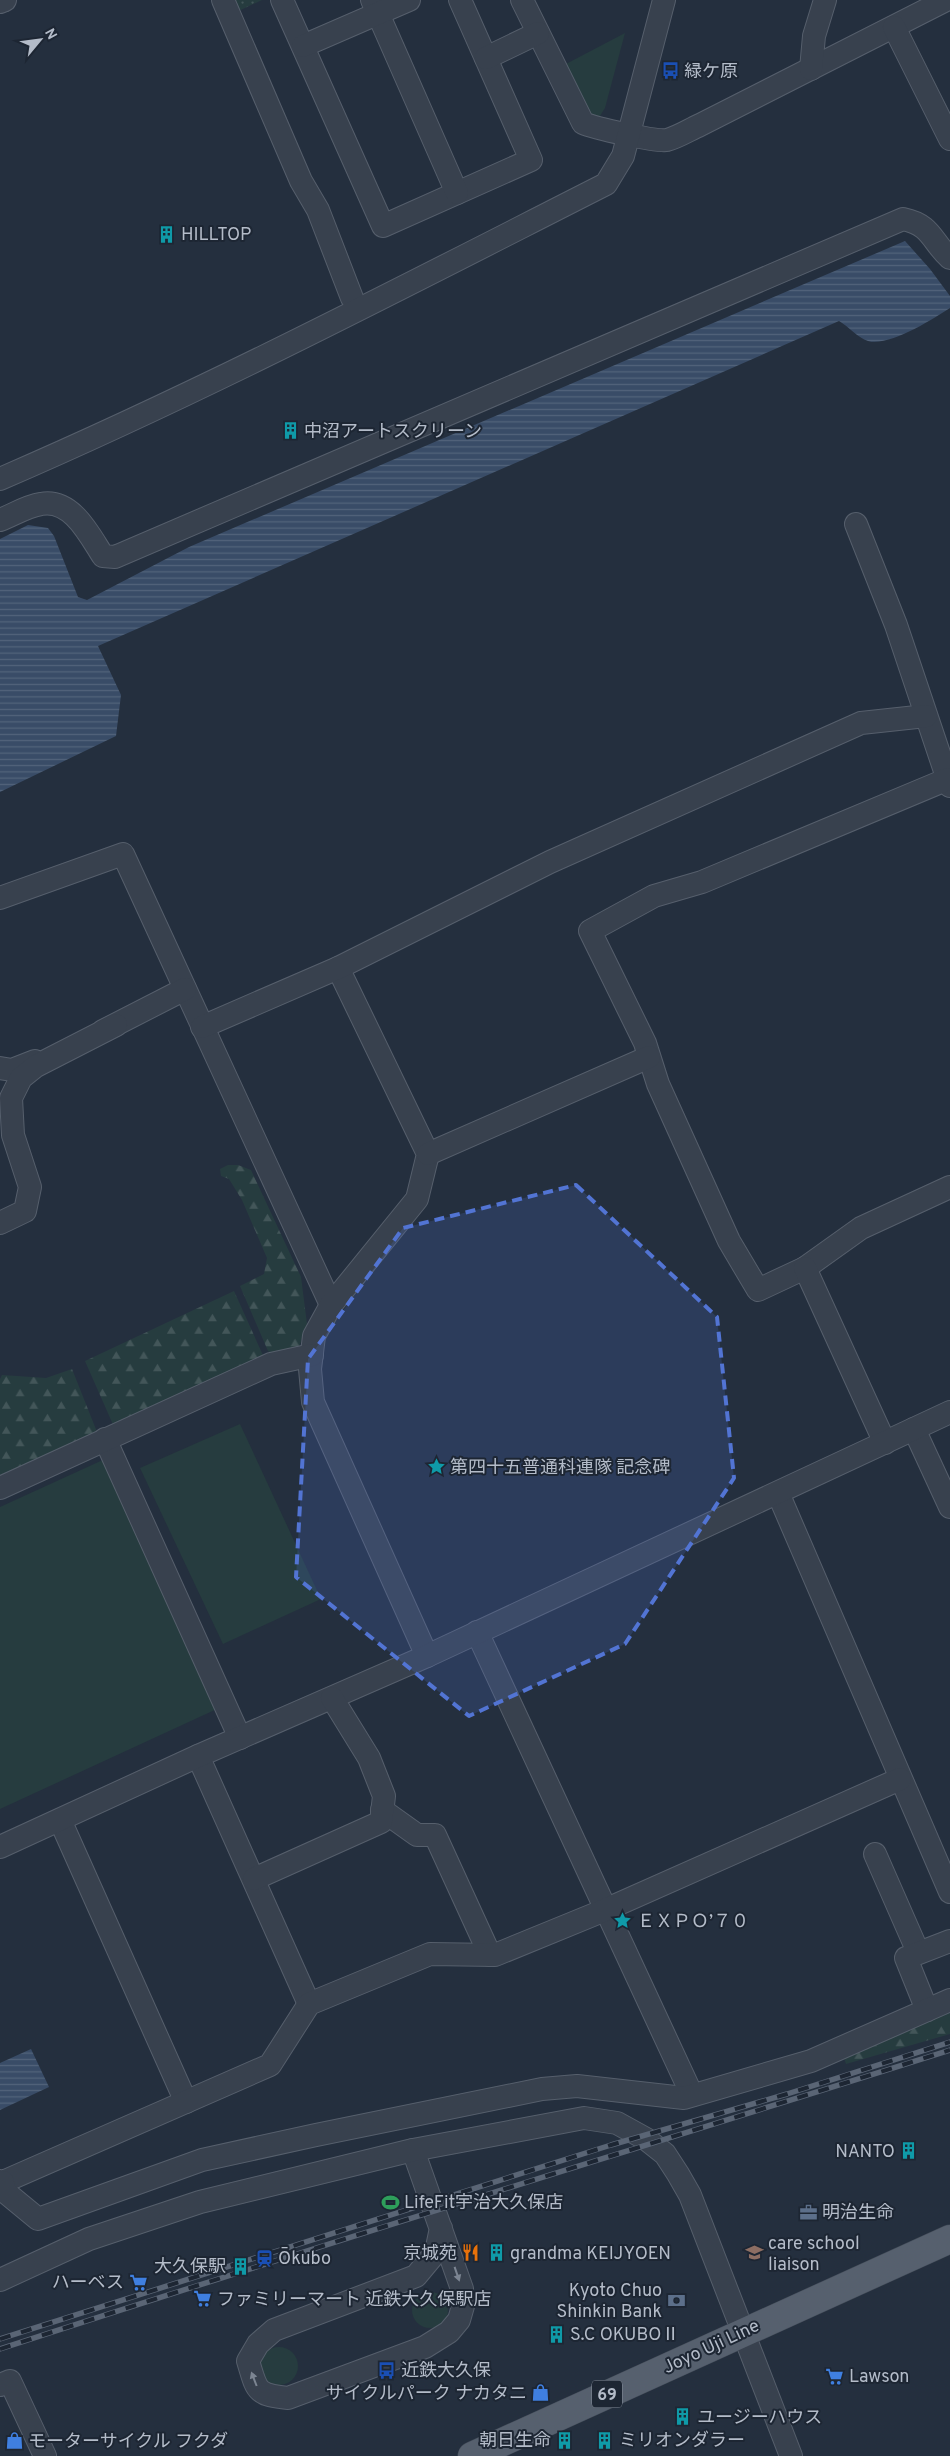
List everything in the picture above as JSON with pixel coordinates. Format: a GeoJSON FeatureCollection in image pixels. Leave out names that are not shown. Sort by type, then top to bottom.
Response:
{"type":"FeatureCollection","features":[{"type":"Feature","properties":{"kind":"main road","name":"Joyo Uji Line"},"geometry":{"type":"LineString","coordinates":[[472,2456],[950,2239]]}},
{"type":"Feature","properties":{"kind":"street"},"geometry":{"type":"LineString","coordinates":[[0,2],[5,0]]}},
{"type":"Feature","properties":{"kind":"street"},"geometry":{"type":"LineString","coordinates":[[223,0],[301,181],[318,210],[352,298]]}},
{"type":"Feature","properties":{"kind":"street"},"geometry":{"type":"LineString","coordinates":[[282,0],[383,226],[532,160],[460,0]]}},
{"type":"Feature","properties":{"kind":"street"},"geometry":{"type":"LineString","coordinates":[[303,46],[375,7],[409,0]]}},
{"type":"Feature","properties":{"kind":"street"},"geometry":{"type":"LineString","coordinates":[[522,0],[583,122],[629,136],[668,140],[946,0]]}},
{"type":"Feature","properties":{"kind":"street"},"geometry":{"type":"LineString","coordinates":[[0,479],[129,423],[348,315],[606,184],[623,156],[664,0]]}},
{"type":"Feature","properties":{"kind":"street"},"geometry":{"type":"LineString","coordinates":[[811,69],[814,36],[825,0]]}},
{"type":"Feature","properties":{"kind":"street"},"geometry":{"type":"LineString","coordinates":[[375,7],[457,193]]}},
{"type":"Feature","properties":{"kind":"street"},"geometry":{"type":"LineString","coordinates":[[894,27],[950,139]]}},
{"type":"Feature","properties":{"kind":"street"},"geometry":{"type":"LineString","coordinates":[[486,58],[538,33]]}},
{"type":"Feature","properties":{"kind":"street"},"geometry":{"type":"LineString","coordinates":[[0,520],[41,504],[57,506],[69,512],[81,522],[103,556],[115,557],[903,219],[917,222],[931,232],[942,250],[950,258]]}},
{"type":"Feature","properties":{"kind":"street"},"geometry":{"type":"LineString","coordinates":[[856,524],[896,625],[949,783],[702,882],[654,896],[590,931],[645,1043],[658,1084],[730,1241],[758,1290],[805,1268],[861,1228],[950,1187]]}},
{"type":"Feature","properties":{"kind":"street"},"geometry":{"type":"LineString","coordinates":[[202,1027],[338,968],[550,862],[861,722],[926,716]]}},
{"type":"Feature","properties":{"kind":"street"},"geometry":{"type":"LineString","coordinates":[[0,898],[123,854],[331,1305]]}},
{"type":"Feature","properties":{"kind":"street"},"geometry":{"type":"LineString","coordinates":[[338,968],[428,1154],[417,1200],[331,1305],[314,1336],[312,1355],[313,1402],[428,1656]]}},
{"type":"Feature","properties":{"kind":"street"},"geometry":{"type":"LineString","coordinates":[[0,1223],[25,1211],[30,1187],[13,1136],[11,1098],[22,1078],[36,1066],[185,989]]}},
{"type":"Feature","properties":{"kind":"street"},"geometry":{"type":"LineString","coordinates":[[0,1068],[12,1070],[31,1063],[116,1025]]}},
{"type":"Feature","properties":{"kind":"street"},"geometry":{"type":"LineString","coordinates":[[428,1154],[649,1057]]}},
{"type":"Feature","properties":{"kind":"street"},"geometry":{"type":"LineString","coordinates":[[805,1268],[885,1442]]}},
{"type":"Feature","properties":{"kind":"street"},"geometry":{"type":"LineString","coordinates":[[0,1488],[271,1364],[312,1355]]}},
{"type":"Feature","properties":{"kind":"street"},"geometry":{"type":"LineString","coordinates":[[0,1847],[198,1756],[428,1656],[950,1412]]}},
{"type":"Feature","properties":{"kind":"street"},"geometry":{"type":"LineString","coordinates":[[914,1429],[950,1507]]}},
{"type":"Feature","properties":{"kind":"street"},"geometry":{"type":"LineString","coordinates":[[105,1439],[240,1738]]}},
{"type":"Feature","properties":{"kind":"street"},"geometry":{"type":"LineString","coordinates":[[778,1493],[950,1892]]}},
{"type":"Feature","properties":{"kind":"street"},"geometry":{"type":"LineString","coordinates":[[477,1632],[692,2095]]}},
{"type":"Feature","properties":{"kind":"street"},"geometry":{"type":"LineString","coordinates":[[254,1879],[381,1822],[384,1796],[369,1758],[332,1698]]}},
{"type":"Feature","properties":{"kind":"street"},"geometry":{"type":"LineString","coordinates":[[198,1756],[310,2004]]}},
{"type":"Feature","properties":{"kind":"street"},"geometry":{"type":"LineString","coordinates":[[900,1778],[605,1910],[495,1955],[430,1954],[310,2004],[270,2065],[2,2181],[4,2191],[38,2219],[202,2160],[542,2089],[578,2086],[684,2098],[810,2061],[950,2000]]}},
{"type":"Feature","properties":{"kind":"street"},"geometry":{"type":"LineString","coordinates":[[382,1810],[417,1835],[435,1835],[490,1955]]}},
{"type":"Feature","properties":{"kind":"street"},"geometry":{"type":"LineString","coordinates":[[60,1820],[186,2102]]}},
{"type":"Feature","properties":{"kind":"street"},"geometry":{"type":"LineString","coordinates":[[875,1854],[918,1952]]}},
{"type":"Feature","properties":{"kind":"street"},"geometry":{"type":"LineString","coordinates":[[927,2010],[906,1958],[950,1941]]}},
{"type":"Feature","properties":{"kind":"street"},"geometry":{"type":"LineString","coordinates":[[0,2280],[90,2240],[200,2202],[414,2150],[584,2118],[608,2121],[627,2128],[665,2154],[690,2195],[790,2456]]}},
{"type":"Feature","properties":{"kind":"street"},"geometry":{"type":"LineString","coordinates":[[414,2150],[441,2228],[462,2289],[463,2306],[459,2320],[449,2332],[425,2347],[288,2398],[267,2396],[256,2386],[248,2361],[258,2344],[268,2335],[304,2318],[416,2276],[436,2252],[441,2228]]}},
{"type":"Feature","properties":{"kind":"street"},"geometry":{"type":"LineString","coordinates":[[0,2385],[10,2381],[45,2456]]}},
{"type":"Feature","properties":{"kind":"highlighted area"},"geometry":{"type":"Polygon","coordinates":[[[576,1185],[717,1317],[734,1478],[625,1644],[469,1716],[296,1577],[308,1359],[403,1228],[576,1185]]]}},
{"type":"Feature","properties":{"kind":"green space"},"geometry":{"type":"Polygon","coordinates":[[[226,0],[262,0],[232,14],[226,0]]]}},
{"type":"Feature","properties":{"kind":"green space"},"geometry":{"type":"Polygon","coordinates":[[[625,33],[605,108],[598,119],[592,118],[564,65],[625,33]]]}},
{"type":"Feature","properties":{"kind":"green space"},"geometry":{"type":"Polygon","coordinates":[[[228,1165],[238,1165],[251,1170],[301,1277],[307,1324],[299,1347],[275,1356],[268,1351],[240,1286],[264,1274],[267,1258],[242,1200],[229,1179],[221,1176],[220,1169],[228,1165]]]}},
{"type":"Feature","properties":{"kind":"green space"},"geometry":{"type":"Polygon","coordinates":[[[234,1291],[266,1362],[115,1429],[85,1361],[234,1291]]]}},
{"type":"Feature","properties":{"kind":"green space"},"geometry":{"type":"Polygon","coordinates":[[[72,1369],[97,1432],[0,1476],[0,1379],[2,1375],[46,1378],[72,1369]]]}},
{"type":"Feature","properties":{"kind":"green space"},"geometry":{"type":"Polygon","coordinates":[[[240,1424],[321,1599],[223,1644],[140,1468],[240,1424]]]}},
{"type":"Feature","properties":{"kind":"green space"},"geometry":{"type":"Polygon","coordinates":[[[105,1459],[219,1708],[0,1809],[0,1507],[105,1459]]]}},
{"type":"Feature","properties":{"kind":"green space"},"geometry":{"type":"Polygon","coordinates":[[[950,2000],[950,2034],[846,2064],[841,2048],[950,2000]]]}},
{"type":"Feature","properties":{"kind":"green space"},"geometry":{"type":"Polygon","coordinates":[[[430,2292],[437,2293],[443,2297],[447,2303],[447,2317],[443,2323],[437,2327],[430,2328],[423,2327],[417,2323],[413,2317],[412,2310],[413,2303],[417,2297],[423,2293],[430,2292]]]}},
{"type":"Feature","properties":{"kind":"green space"},"geometry":{"type":"Polygon","coordinates":[[[279,2347],[292,2353],[298,2366],[292,2379],[279,2385],[266,2379],[260,2366],[266,2353],[279,2347]]]}},
{"type":"Feature","properties":{"kind":"water"},"geometry":{"type":"Polygon","coordinates":[[[905,241],[930,269],[950,296],[950,308],[933,319],[899,336],[877,342],[864,339],[839,321],[98,646],[121,695],[116,736],[0,792],[0,539],[28,525],[48,528],[54,536],[78,597],[87,600],[189,547],[905,241]]]}},
{"type":"Feature","properties":{"kind":"water"},"geometry":{"type":"Polygon","coordinates":[[[31,2049],[49,2087],[0,2110],[0,2063],[31,2049]]]}},
{"type":"Feature","properties":{"kind":"railway"},"geometry":{"type":"LineString","coordinates":[[0,2339],[611,2145],[787,2094],[950,2042]]}},
{"type":"Feature","properties":{"kind":"railway"},"geometry":{"type":"LineString","coordinates":[[0,2349],[356,2235],[950,2050]]}},
{"type":"Feature","properties":{"kind":"place","name":"緑ケ原"},"geometry":{"type":"Point","coordinates":[670,71]}},
{"type":"Feature","properties":{"kind":"place","name":"HILLTOP"},"geometry":{"type":"Point","coordinates":[167,234]}},
{"type":"Feature","properties":{"kind":"place","name":"中沼アートスクリーン"},"geometry":{"type":"Point","coordinates":[290,431]}},
{"type":"Feature","properties":{"kind":"place","name":"第四十五普通科連隊 記念碑"},"geometry":{"type":"Point","coordinates":[436,1467]}},
{"type":"Feature","properties":{"kind":"place","name":"ＥＸＰＯ’７０"},"geometry":{"type":"Point","coordinates":[623,1921]}},
{"type":"Feature","properties":{"kind":"place","name":"NANTO"},"geometry":{"type":"Point","coordinates":[909,2151]}},
{"type":"Feature","properties":{"kind":"place","name":"LifeFit宇治大久保店"},"geometry":{"type":"Point","coordinates":[390,2202]}},
{"type":"Feature","properties":{"kind":"place","name":"明治生命"},"geometry":{"type":"Point","coordinates":[808,2212]}},
{"type":"Feature","properties":{"kind":"place","name":"京城苑"},"geometry":{"type":"Point","coordinates":[471,2253]}},
{"type":"Feature","properties":{"kind":"place","name":"grandma KEIJYOEN"},"geometry":{"type":"Point","coordinates":[496,2253]}},
{"type":"Feature","properties":{"kind":"place","name":"care school liaison"},"geometry":{"type":"Point","coordinates":[754,2253]}},
{"type":"Feature","properties":{"kind":"place","name":"Ōkubo"},"geometry":{"type":"Point","coordinates":[264,2258]}},
{"type":"Feature","properties":{"kind":"place","name":"大久保駅"},"geometry":{"type":"Point","coordinates":[240,2266]}},
{"type":"Feature","properties":{"kind":"place","name":"ハーベス"},"geometry":{"type":"Point","coordinates":[138,2282]}},
{"type":"Feature","properties":{"kind":"place","name":"ファミリーマート 近鉄大久保駅店"},"geometry":{"type":"Point","coordinates":[203,2299]}},
{"type":"Feature","properties":{"kind":"place","name":"Kyoto Chuo Shinkin Bank"},"geometry":{"type":"Point","coordinates":[676,2300]}},
{"type":"Feature","properties":{"kind":"place","name":"S.C OKUBOⅡ"},"geometry":{"type":"Point","coordinates":[556,2334]}},
{"type":"Feature","properties":{"kind":"place","name":"近鉄大久保"},"geometry":{"type":"Point","coordinates":[387,2370]}},
{"type":"Feature","properties":{"kind":"place","name":"Lawson"},"geometry":{"type":"Point","coordinates":[835,2376]}},
{"type":"Feature","properties":{"kind":"place","name":"サイクルパーク ナカタニ"},"geometry":{"type":"Point","coordinates":[541,2393]}},
{"type":"Feature","properties":{"kind":"place","name":"ユージーハウス"},"geometry":{"type":"Point","coordinates":[683,2417]}},
{"type":"Feature","properties":{"kind":"place","name":"朝日生命"},"geometry":{"type":"Point","coordinates":[565,2440]}},
{"type":"Feature","properties":{"kind":"place","name":"ミリオンダラー"},"geometry":{"type":"Point","coordinates":[605,2440]}},
{"type":"Feature","properties":{"kind":"place","name":"モーターサイクル フクダ"},"geometry":{"type":"Point","coordinates":[14,2441]}}]}
